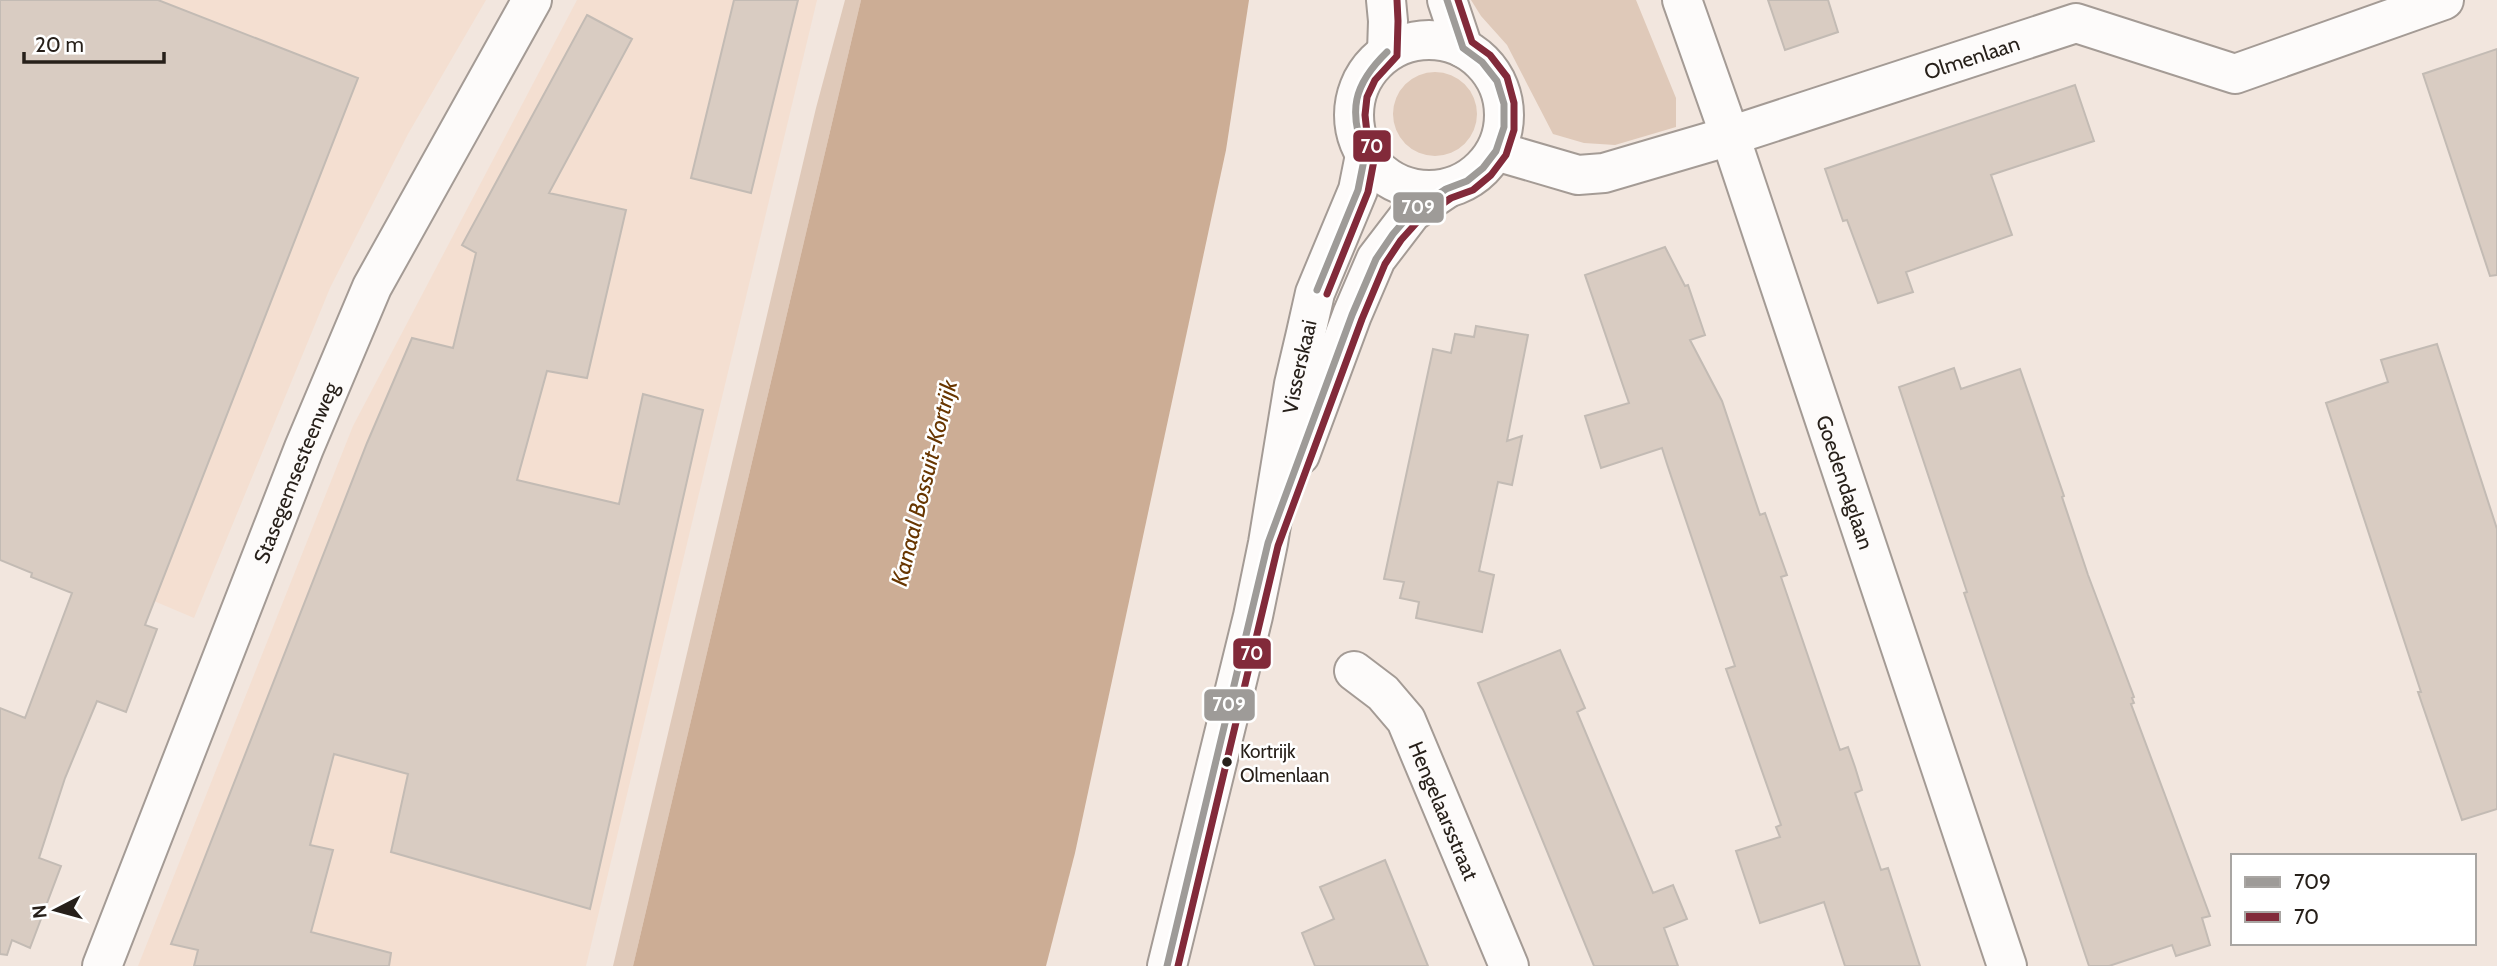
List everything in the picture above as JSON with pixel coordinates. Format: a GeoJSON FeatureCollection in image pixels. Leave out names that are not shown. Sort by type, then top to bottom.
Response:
{"type":"FeatureCollection","features":[{"type":"Feature","properties":{"kind":"street","name":"Stasegemsesteenweg"},"geometry":{"type":"LineString","coordinates":[[102,966],[304,448],[372,286],[532,0]]}},
{"type":"Feature","properties":{"kind":"street"},"geometry":{"type":"LineString","coordinates":[[1386,0],[1387,52]]}},
{"type":"Feature","properties":{"kind":"street"},"geometry":{"type":"LineString","coordinates":[[1447,0],[1463,48]]}},
{"type":"Feature","properties":{"kind":"street","name":"Goedendaglaan"},"geometry":{"type":"LineString","coordinates":[[1682,0],[1730,136],[2007,966]]}},
{"type":"Feature","properties":{"kind":"street","name":"Olmenlaan"},"geometry":{"type":"LineString","coordinates":[[1496,150],[1578,175],[1604,173],[1730,136],[2076,23],[2235,74],[2444,0]]}},
{"type":"Feature","properties":{"kind":"street"},"geometry":{"type":"LineString","coordinates":[[1420,40],[1442,41],[1463,48],[1482,62],[1497,81],[1504,104],[1504,128],[1496,150],[1475,175],[1447,189],[1422,191],[1400,185],[1380,173],[1365,155],[1357,136],[1354,115],[1356,98],[1366,74],[1387,52],[1420,40]]}},
{"type":"Feature","properties":{"kind":"street","name":"Visserskaai"},"geometry":{"type":"LineString","coordinates":[[1167,966],[1268,543],[1294,384],[1315,293],[1358,190],[1365,155]]}},
{"type":"Feature","properties":{"kind":"street","name":"Visserskaai"},"geometry":{"type":"LineString","coordinates":[[1268,543],[1324,387],[1377,258],[1412,212],[1447,189]]}},
{"type":"Feature","properties":{"kind":"street","name":"Hengelaarsstraat"},"geometry":{"type":"LineString","coordinates":[[1354,671],[1383,693],[1406,720],[1509,966]]}},
{"type":"Feature","properties":{"kind":"shaded area"},"geometry":{"type":"Polygon","coordinates":[[[0,0],[486,0],[408,134],[330,288],[194,618],[154,601],[32,573],[0,560],[0,0]]]}},
{"type":"Feature","properties":{"kind":"shaded area"},"geometry":{"type":"Polygon","coordinates":[[[577,0],[817,0],[586,966],[138,966],[353,426],[577,0]]]}},
{"type":"Feature","properties":{"kind":"shaded area"},"geometry":{"type":"Polygon","coordinates":[[[845,0],[861,0],[633,966],[613,966],[816,108],[845,0]]]}},
{"type":"Feature","properties":{"kind":"shaded area"},"geometry":{"type":"Polygon","coordinates":[[[1471,0],[1636,0],[1676,98],[1676,127],[1615,145],[1584,143],[1553,134],[1507,45],[1481,16],[1471,0]]]}},
{"type":"Feature","properties":{"kind":"shaded area"},"geometry":{"type":"Polygon","coordinates":[[[1435,72],[1451,75],[1465,84],[1474,98],[1477,114],[1474,130],[1465,144],[1451,153],[1435,156],[1419,153],[1405,144],[1396,130],[1393,114],[1396,98],[1405,84],[1419,75],[1435,72]]]}},
{"type":"Feature","properties":{"kind":"water","name":"Kanaal Bossuit-Kortrijk"},"geometry":{"type":"Polygon","coordinates":[[[861,0],[1249,0],[1226,150],[1075,853],[1046,966],[633,966],[861,0]]]}},
{"type":"Feature","properties":{"kind":"building"},"geometry":{"type":"Polygon","coordinates":[[[0,0],[158,0],[358,78],[145,625],[157,629],[126,712],[97,701],[65,778],[39,858],[61,866],[30,948],[12,940],[7,955],[0,954],[0,708],[25,718],[72,593],[31,577],[32,573],[0,560],[0,0]]]}},
{"type":"Feature","properties":{"kind":"building"},"geometry":{"type":"Polygon","coordinates":[[[734,0],[798,0],[751,193],[691,178],[734,0]]]}},
{"type":"Feature","properties":{"kind":"building"},"geometry":{"type":"Polygon","coordinates":[[[1768,0],[1828,0],[1838,32],[1785,50],[1768,0]]]}},
{"type":"Feature","properties":{"kind":"building"},"geometry":{"type":"Polygon","coordinates":[[[587,15],[632,39],[549,193],[626,210],[587,378],[547,371],[517,480],[619,504],[643,394],[703,410],[590,909],[391,852],[408,774],[334,754],[310,845],[333,850],[311,932],[391,953],[389,966],[194,966],[198,950],[171,944],[367,443],[412,338],[453,348],[476,253],[462,245],[587,15]]]}},
{"type":"Feature","properties":{"kind":"building"},"geometry":{"type":"Polygon","coordinates":[[[2497,49],[2497,275],[2490,276],[2423,74],[2497,49]]]}},
{"type":"Feature","properties":{"kind":"building"},"geometry":{"type":"Polygon","coordinates":[[[2075,85],[2094,141],[1991,175],[2012,235],[1906,272],[1913,292],[1878,303],[1847,220],[1843,221],[1825,169],[2075,85]]]}},
{"type":"Feature","properties":{"kind":"building"},"geometry":{"type":"Polygon","coordinates":[[[1665,247],[1685,286],[1688,285],[1705,335],[1690,340],[1722,401],[1760,515],[1765,513],[1787,575],[1781,577],[1840,750],[1848,747],[1855,767],[1862,790],[1855,793],[1881,870],[1888,868],[1920,966],[1845,966],[1824,902],[1760,923],[1736,851],[1780,837],[1776,827],[1781,825],[1726,669],[1735,666],[1662,448],[1601,468],[1585,416],[1629,403],[1585,275],[1665,247]]]}},
{"type":"Feature","properties":{"kind":"building"},"geometry":{"type":"Polygon","coordinates":[[[1476,326],[1528,335],[1507,441],[1522,436],[1512,485],[1498,482],[1479,571],[1494,575],[1482,632],[1416,618],[1419,602],[1400,598],[1404,582],[1384,579],[1433,349],[1451,353],[1455,334],[1474,337],[1476,326]]]}},
{"type":"Feature","properties":{"kind":"building"},"geometry":{"type":"Polygon","coordinates":[[[2437,344],[2497,529],[2497,809],[2462,820],[2418,692],[2421,692],[2326,403],[2388,382],[2381,360],[2437,344]]]}},
{"type":"Feature","properties":{"kind":"building"},"geometry":{"type":"Polygon","coordinates":[[[1954,368],[1961,389],[2020,369],[2088,575],[2134,697],[2134,703],[2131,704],[2210,916],[2202,918],[2210,945],[2176,956],[2172,945],[2109,966],[2089,966],[1964,593],[1967,592],[1899,387],[1954,368]]]}},
{"type":"Feature","properties":{"kind":"building"},"geometry":{"type":"Polygon","coordinates":[[[1560,650],[1585,708],[1577,712],[1653,893],[1673,885],[1687,919],[1664,928],[1678,966],[1594,966],[1478,683],[1560,650]]]}},
{"type":"Feature","properties":{"kind":"building"},"geometry":{"type":"Polygon","coordinates":[[[1385,860],[1428,966],[1315,966],[1302,933],[1334,919],[1320,887],[1385,860]]]}},
{"type":"Feature","properties":{"kind":"transit line","name":"70"},"geometry":{"type":"LineString","coordinates":[[1327,294],[1368,192],[1375,155],[1367,133],[1367,97],[1375,80],[1397,56],[1397,0]]}},
{"type":"Feature","properties":{"kind":"transit line","name":"709"},"geometry":{"type":"LineString","coordinates":[[1167,966],[1268,543],[1352,315],[1376,259],[1393,234],[1412,212],[1446,189],[1467,181],[1483,168],[1496,151],[1504,127],[1504,104],[1497,81],[1482,62],[1463,48],[1447,0]]}},
{"type":"Feature","properties":{"kind":"transit line","name":"70"},"geometry":{"type":"LineString","coordinates":[[1178,966],[1278,546],[1362,319],[1385,264],[1401,240],[1419,220],[1451,198],[1473,190],[1491,175],[1506,155],[1514,130],[1514,103],[1507,77],[1490,55],[1472,42],[1458,0]]}},
{"type":"Feature","properties":{"kind":"transit line","name":"709"},"geometry":{"type":"LineString","coordinates":[[1365,155],[1356,125],[1357,99],[1367,76],[1387,52]]}},
{"type":"Feature","properties":{"kind":"transit line","name":"709"},"geometry":{"type":"LineString","coordinates":[[1317,290],[1358,190],[1365,155]]}},
{"type":"Feature","properties":{"kind":"place","name":"Kortrijk Olmenlaan"},"geometry":{"type":"Point","coordinates":[1227,762]}}]}
